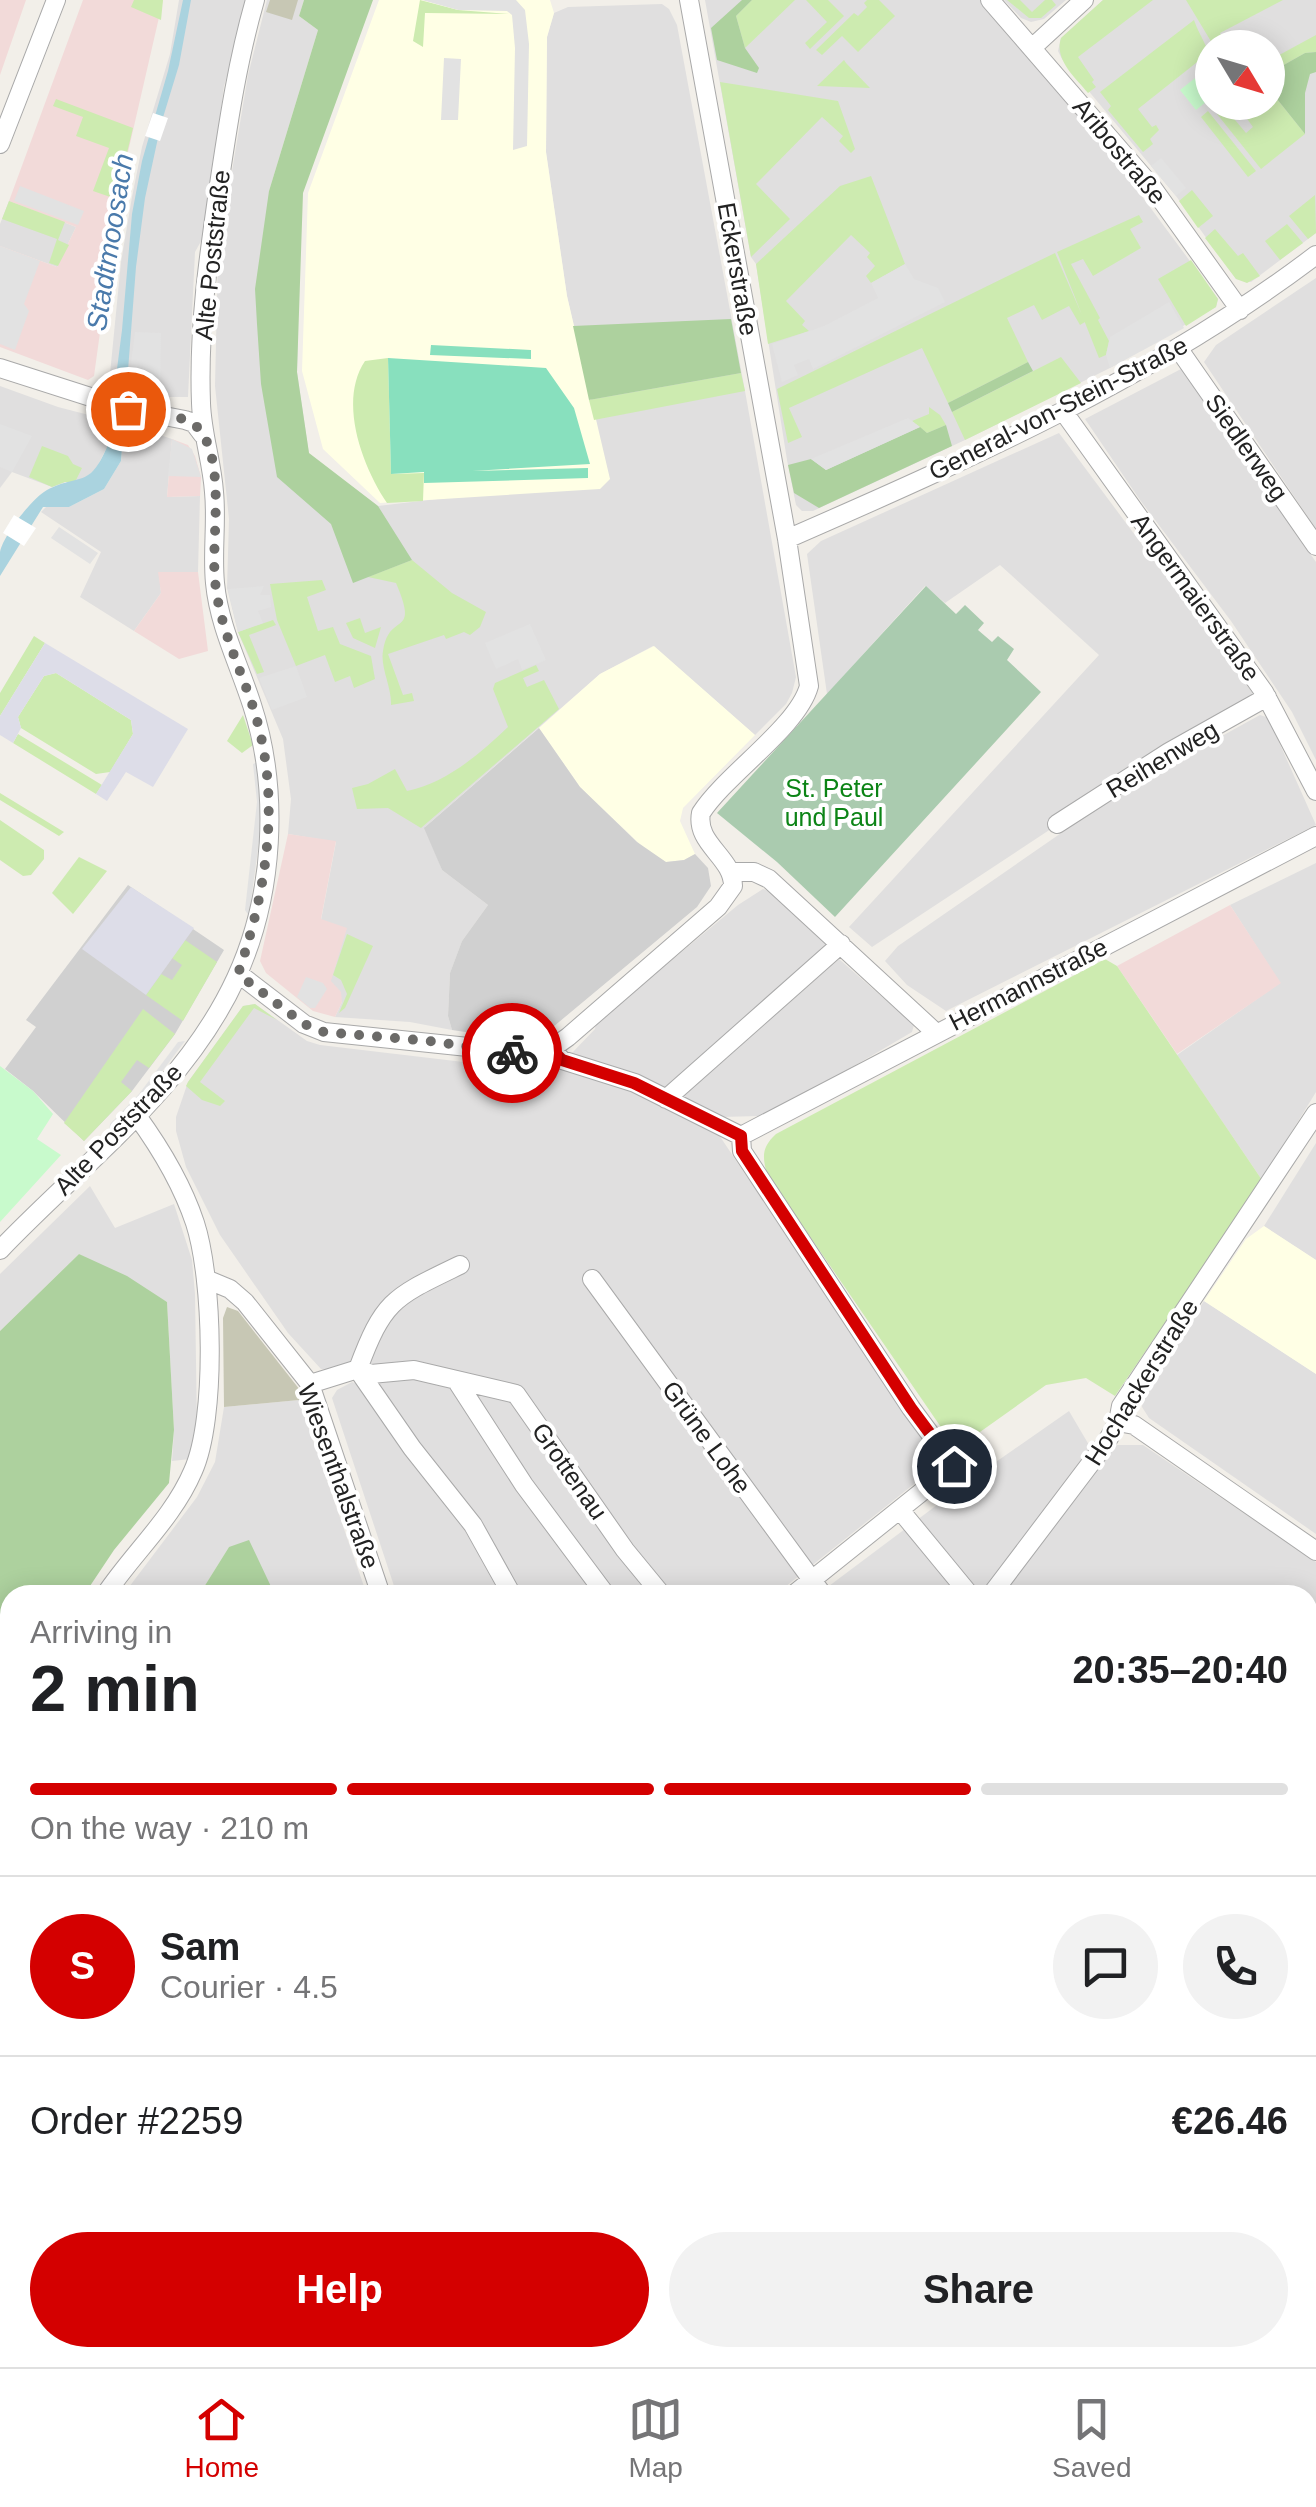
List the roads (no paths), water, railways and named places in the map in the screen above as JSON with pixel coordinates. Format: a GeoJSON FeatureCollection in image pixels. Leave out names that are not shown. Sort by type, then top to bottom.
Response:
{"type":"FeatureCollection","features":[{"type":"Feature","properties":{"kind":"street"},"geometry":{"type":"LineString","coordinates":[[0,144],[56,0]]}},
{"type":"Feature","properties":{"kind":"street","name":"Alte Poststraße"},"geometry":{"type":"LineString","coordinates":[[0,1250],[137,1116],[198,1043],[238,974],[258,914],[270,804],[263,745],[216,594],[214,488],[201,390],[205,279],[237,66],[254,0]]}},
{"type":"Feature","properties":{"kind":"street","name":"Eckerstraße"},"geometry":{"type":"LineString","coordinates":[[690,0],[787,538],[809,686],[806,696],[782,725],[702,813],[702,832],[732,872]]}},
{"type":"Feature","properties":{"kind":"street","name":"Aribostraße"},"geometry":{"type":"LineString","coordinates":[[990,0],[1152,187],[1240,310]]}},
{"type":"Feature","properties":{"kind":"street"},"geometry":{"type":"LineString","coordinates":[[1034,47],[1084,0]]}},
{"type":"Feature","properties":{"kind":"street","name":"General-von-Stein-Straße"},"geometry":{"type":"LineString","coordinates":[[787,538],[1062,411],[1240,310],[1316,255]]}},
{"type":"Feature","properties":{"kind":"street","name":"Siedlerweg"},"geometry":{"type":"LineString","coordinates":[[1178,348],[1316,546]]}},
{"type":"Feature","properties":{"kind":"street"},"geometry":{"type":"LineString","coordinates":[[0,368],[128,409],[185,420],[194,423],[204,435]]}},
{"type":"Feature","properties":{"kind":"street","name":"Angermaierstraße"},"geometry":{"type":"LineString","coordinates":[[1062,411],[1267,697],[1316,791]]}},
{"type":"Feature","properties":{"kind":"street","name":"Reihenweg"},"geometry":{"type":"LineString","coordinates":[[1057,824],[1167,753],[1267,697]]}},
{"type":"Feature","properties":{"kind":"street","name":"Hermannstraße"},"geometry":{"type":"LineString","coordinates":[[741,1136],[1316,836]]}},
{"type":"Feature","properties":{"kind":"street"},"geometry":{"type":"LineString","coordinates":[[238,974],[304,1024],[324,1032],[518,1054],[551,1049],[718,907],[733,886],[732,872],[754,872],[769,879],[935,1032]]}},
{"type":"Feature","properties":{"kind":"street"},"geometry":{"type":"LineString","coordinates":[[666,1099],[842,944]]}},
{"type":"Feature","properties":{"kind":"street"},"geometry":{"type":"LineString","coordinates":[[551,1049],[562,1060],[634,1083],[741,1136],[742,1151],[751,1165],[911,1408],[954,1466],[900,1510],[821,1585]]}},
{"type":"Feature","properties":{"kind":"street","name":"Hochackerstraße"},"geometry":{"type":"LineString","coordinates":[[1000,1585],[1106,1443],[1118,1422],[1121,1406],[1316,1114]]}},
{"type":"Feature","properties":{"kind":"street"},"geometry":{"type":"LineString","coordinates":[[112,1585],[188,1482],[203,1444],[210,1394],[206,1279],[196,1225],[181,1188],[137,1116]]}},
{"type":"Feature","properties":{"kind":"street"},"geometry":{"type":"LineString","coordinates":[[460,1265],[408,1291],[386,1308],[374,1326],[358,1369],[412,1448],[473,1526],[506,1585]]}},
{"type":"Feature","properties":{"kind":"street","name":"Grüne Lohe"},"geometry":{"type":"LineString","coordinates":[[592,1278],[816,1585]]}},
{"type":"Feature","properties":{"kind":"street","name":"Wiesenthalstraße"},"geometry":{"type":"LineString","coordinates":[[206,1279],[230,1289],[245,1302],[310,1384],[378,1585]]}},
{"type":"Feature","properties":{"kind":"street","name":"Grottenau"},"geometry":{"type":"LineString","coordinates":[[310,1384],[358,1369],[371,1374],[414,1370],[516,1394],[654,1585]]}},
{"type":"Feature","properties":{"kind":"street","name":"Grottenau"},"geometry":{"type":"LineString","coordinates":[[458,1382],[524,1485],[599,1585]]}},
{"type":"Feature","properties":{"kind":"street"},"geometry":{"type":"LineString","coordinates":[[1118,1422],[1134,1426],[1316,1551]]}},
{"type":"Feature","properties":{"kind":"street"},"geometry":{"type":"LineString","coordinates":[[900,1510],[962,1585]]}},
{"type":"Feature","properties":{"kind":"water"},"geometry":{"type":"Polygon","coordinates":[[[183,0],[191,0],[179,65],[145,198],[121,461],[104,489],[69,507],[43,507],[0,576],[2,545],[26,509],[47,490],[89,475],[107,447],[132,214],[183,0]]]}},
{"type":"Feature","properties":{"kind":"water label","name":"Stadtmoosach"},"geometry":{"type":"Point","coordinates":[110,242]}},
{"type":"Feature","properties":{"kind":"park label","name":"St. Peter und Paul"},"geometry":{"type":"Point","coordinates":[834,802]}}]}
